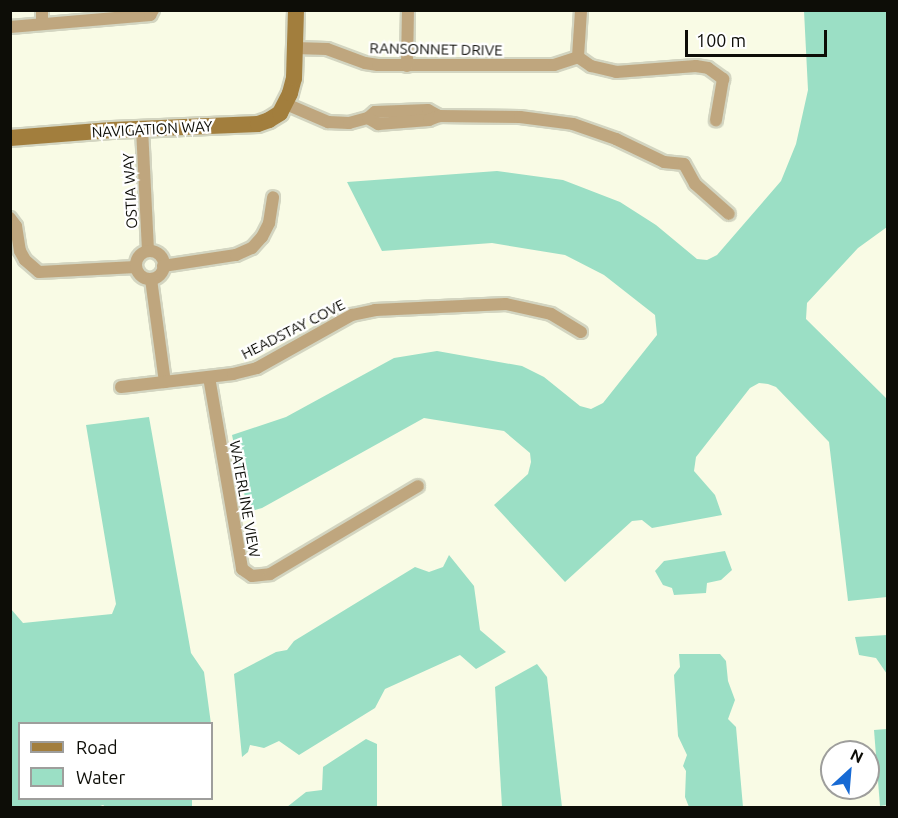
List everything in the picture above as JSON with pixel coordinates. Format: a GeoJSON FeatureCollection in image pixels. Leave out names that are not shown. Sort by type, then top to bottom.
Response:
{"type":"FeatureCollection","features":[{"type":"Feature","properties":{"kind":"street"},"geometry":{"type":"LineString","coordinates":[[10,27],[42,17],[150,15],[153,10]]}},
{"type":"Feature","properties":{"kind":"street"},"geometry":{"type":"LineString","coordinates":[[296,10],[294,78],[286,104],[328,122],[349,123],[368,118],[378,124],[429,120],[439,116],[520,117],[589,129],[664,162],[684,164],[695,184],[729,214]]}},
{"type":"Feature","properties":{"kind":"street"},"geometry":{"type":"LineString","coordinates":[[407,66],[408,10]]}},
{"type":"Feature","properties":{"kind":"street"},"geometry":{"type":"LineString","coordinates":[[581,10],[578,57],[591,66],[616,72],[696,66],[708,68],[723,79],[716,120]]}},
{"type":"Feature","properties":{"kind":"street","name":"RANSONNET DRIVE"},"geometry":{"type":"LineString","coordinates":[[295,48],[327,49],[365,63],[407,66],[554,65],[578,57]]}},
{"type":"Feature","properties":{"kind":"street","name":"NAVIGATION WAY"},"geometry":{"type":"LineString","coordinates":[[10,138],[142,128],[258,124],[280,113],[286,104]]}},
{"type":"Feature","properties":{"kind":"street","name":"OSTIA WAY"},"geometry":{"type":"LineString","coordinates":[[142,128],[148,251]]}},
{"type":"Feature","properties":{"kind":"street"},"geometry":{"type":"LineString","coordinates":[[164,266],[236,255],[252,248],[262,237],[269,223],[273,197]]}},
{"type":"Feature","properties":{"kind":"street"},"geometry":{"type":"LineString","coordinates":[[10,218],[16,226],[20,251],[25,260],[39,272],[136,267]]}},
{"type":"Feature","properties":{"kind":"street"},"geometry":{"type":"LineString","coordinates":[[148,251],[161,257],[164,266],[159,275],[151,279],[140,274],[136,267],[140,256],[148,251]]}},
{"type":"Feature","properties":{"kind":"street"},"geometry":{"type":"LineString","coordinates":[[151,279],[165,382]]}},
{"type":"Feature","properties":{"kind":"street","name":"HEADSTAY COVE"},"geometry":{"type":"LineString","coordinates":[[121,387],[209,377],[257,368],[352,315],[375,310],[506,304],[550,314],[581,332]]}},
{"type":"Feature","properties":{"kind":"street","name":"WATERLINE VIEW"},"geometry":{"type":"LineString","coordinates":[[209,377],[242,569],[252,576],[270,574],[418,486]]}},
{"type":"Feature","properties":{"kind":"water"},"geometry":{"type":"Polygon","coordinates":[[[804,11],[887,11],[887,227],[858,248],[807,303],[806,319],[887,399],[887,597],[848,601],[829,442],[776,387],[768,384],[759,383],[750,388],[696,457],[694,471],[715,495],[722,515],[652,528],[642,520],[632,521],[565,582],[494,505],[528,474],[531,462],[530,453],[504,431],[424,418],[262,508],[248,512],[232,435],[286,417],[394,358],[437,351],[522,366],[544,377],[580,406],[591,409],[603,403],[657,335],[655,315],[604,275],[565,255],[492,243],[382,251],[347,182],[497,171],[563,180],[620,202],[656,225],[697,259],[707,260],[717,255],[781,181],[796,144],[808,90],[804,11]]]}},
{"type":"Feature","properties":{"kind":"water"},"geometry":{"type":"Polygon","coordinates":[[[149,417],[191,653],[204,672],[211,722],[18,722],[18,800],[192,800],[192,807],[107,808],[103,805],[95,808],[11,807],[11,609],[23,623],[112,614],[116,604],[86,425],[149,417]]]}},
{"type":"Feature","properties":{"kind":"water"},"geometry":{"type":"Polygon","coordinates":[[[725,551],[732,570],[721,580],[707,583],[706,593],[674,595],[672,588],[663,585],[655,571],[664,561],[725,551]]]}},
{"type":"Feature","properties":{"kind":"water"},"geometry":{"type":"Polygon","coordinates":[[[449,555],[474,586],[480,630],[506,652],[476,669],[460,655],[385,689],[375,708],[299,755],[279,741],[264,748],[250,745],[248,752],[242,757],[234,674],[276,652],[287,650],[294,641],[415,567],[429,572],[443,567],[449,555]]]}},
{"type":"Feature","properties":{"kind":"water"},"geometry":{"type":"Polygon","coordinates":[[[888,635],[887,674],[876,658],[859,655],[855,637],[888,635]]]}},
{"type":"Feature","properties":{"kind":"water"},"geometry":{"type":"Polygon","coordinates":[[[679,654],[720,654],[726,661],[728,681],[735,700],[728,719],[736,727],[743,807],[689,807],[685,797],[686,771],[683,766],[687,755],[678,736],[674,675],[680,667],[679,654]]]}},
{"type":"Feature","properties":{"kind":"water"},"geometry":{"type":"Polygon","coordinates":[[[537,664],[547,677],[562,807],[502,807],[495,687],[537,664]]]}},
{"type":"Feature","properties":{"kind":"water"},"geometry":{"type":"Polygon","coordinates":[[[887,729],[887,805],[880,806],[880,740],[875,740],[874,730],[887,729]]]}},
{"type":"Feature","properties":{"kind":"water"},"geometry":{"type":"Polygon","coordinates":[[[366,739],[377,744],[377,807],[287,807],[306,792],[322,790],[323,767],[366,739]]]}}]}
